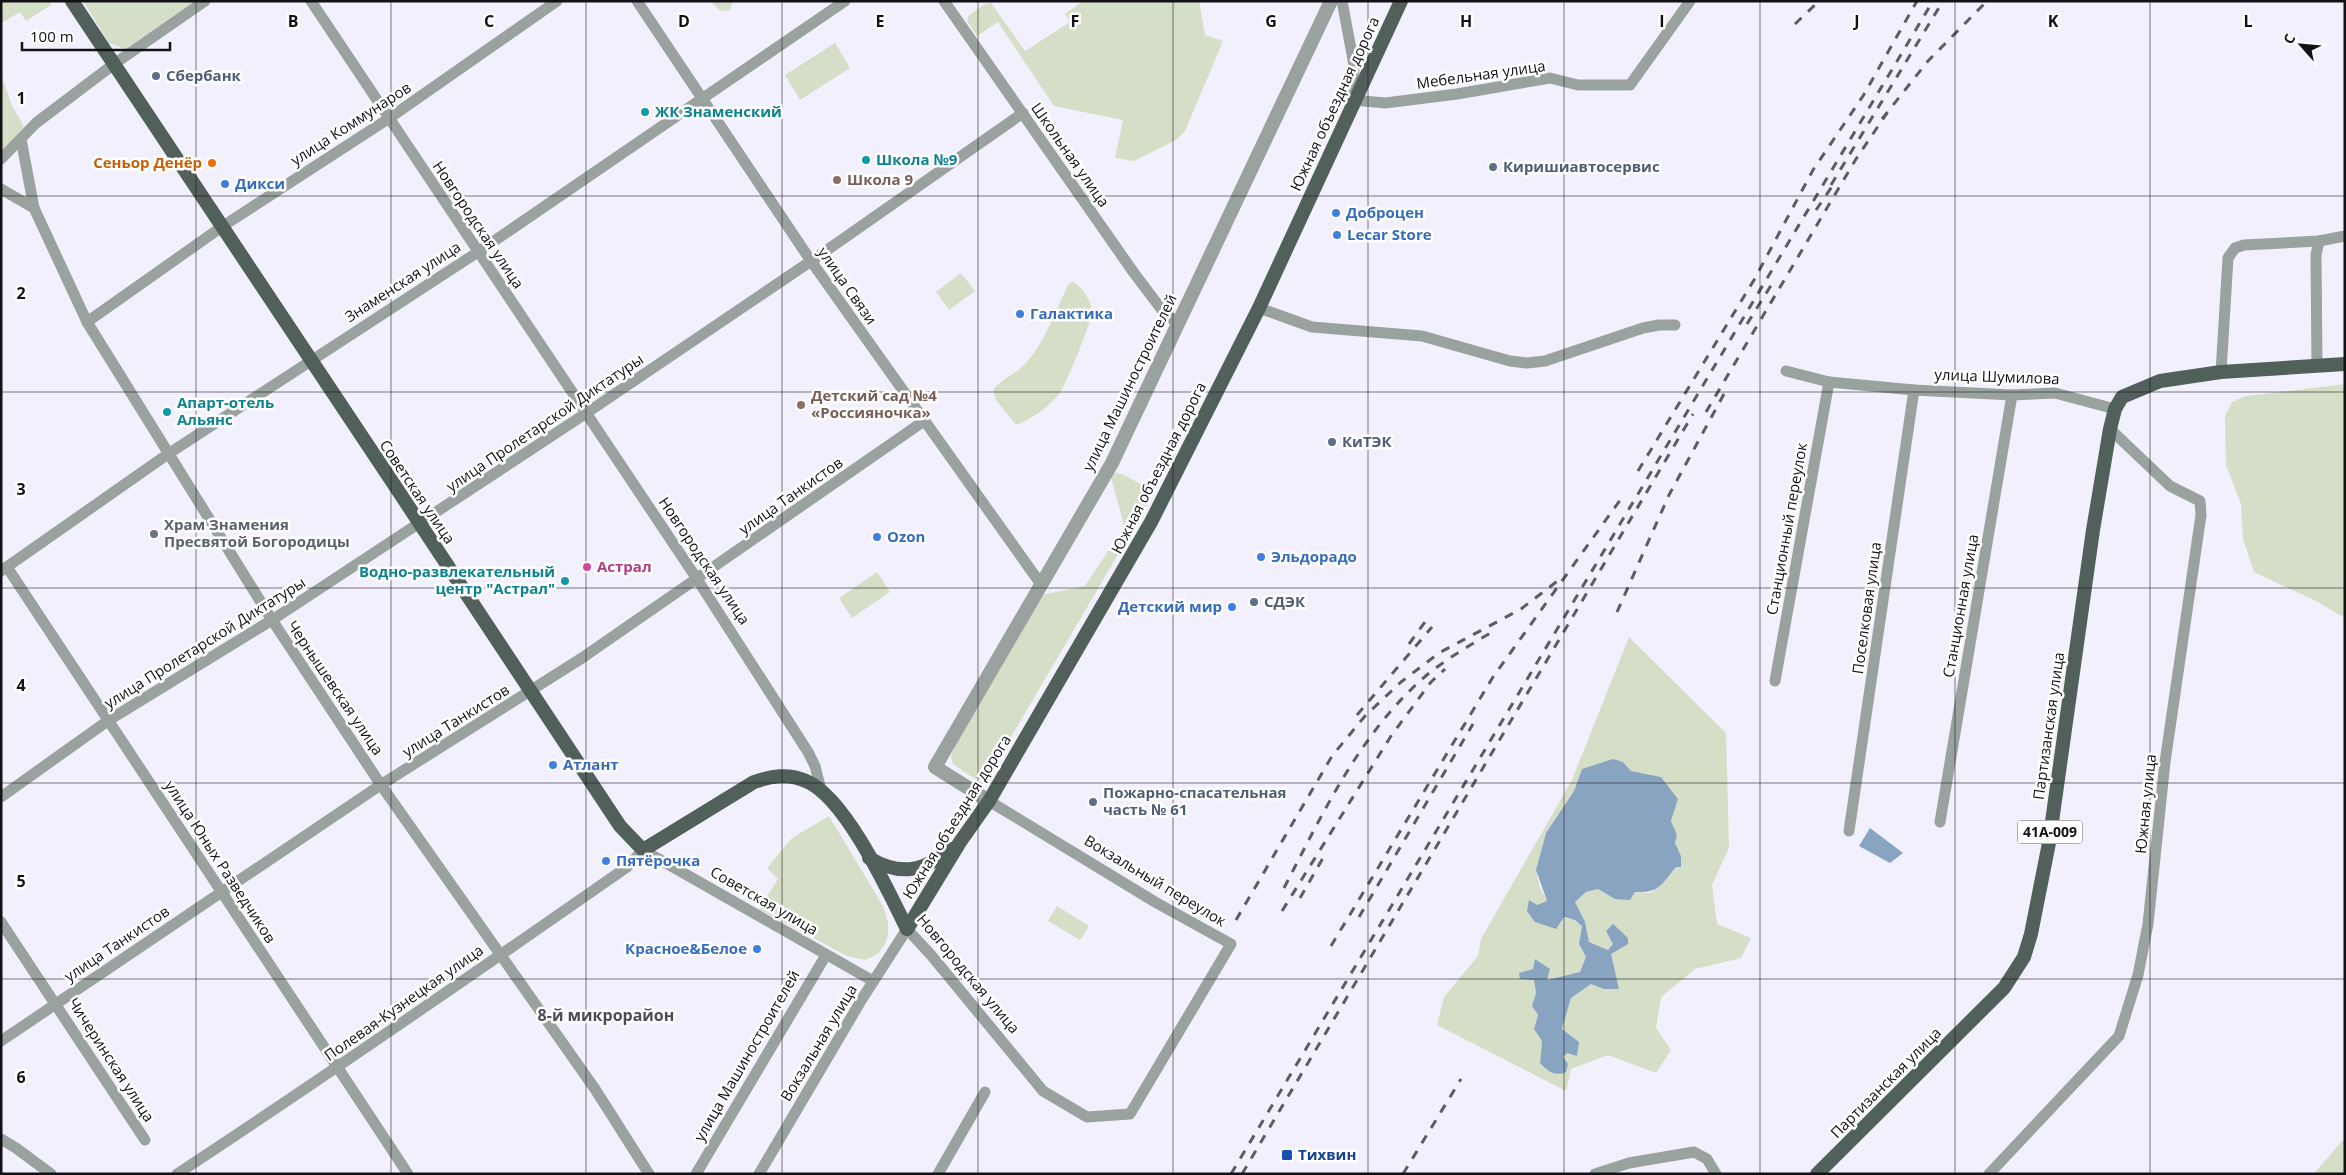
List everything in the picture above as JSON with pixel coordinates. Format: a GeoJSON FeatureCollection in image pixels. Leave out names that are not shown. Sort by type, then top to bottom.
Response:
{"type":"FeatureCollection","features":[{"type":"Feature","properties":{"kind":"main road","name":"Советская улица"},"geometry":{"type":"LineString","coordinates":[[72,1],[162,141],[223,226],[419,525],[620,826],[643,850]]}},
{"type":"Feature","properties":{"kind":"main road","name":"Южная объездная дорога"},"geometry":{"type":"LineString","coordinates":[[907,929],[960,842],[990,801],[1151,522],[1259,308],[1353,100],[1401,1]]}},
{"type":"Feature","properties":{"kind":"main road"},"geometry":{"type":"LineString","coordinates":[[2115,409],[2122,397],[2160,381],[2221,372],[2345,364]]}},
{"type":"Feature","properties":{"kind":"main road","name":"Партизанская улица"},"geometry":{"type":"LineString","coordinates":[[1817,1174],[2004,988],[2024,958],[2049,843],[2093,530],[2115,409]]}},
{"type":"Feature","properties":{"kind":"main road"},"geometry":{"type":"LineString","coordinates":[[643,850],[754,782],[769,776],[791,776],[806,781],[821,790]]}},
{"type":"Feature","properties":{"kind":"main road","name":"Новгородская улица"},"geometry":{"type":"LineString","coordinates":[[821,790],[849,825],[907,929]]}},
{"type":"Feature","properties":{"kind":"main road"},"geometry":{"type":"LineString","coordinates":[[869,858],[888,868],[911,870],[936,861],[960,842]]}},
{"type":"Feature","properties":{"kind":"street"},"geometry":{"type":"LineString","coordinates":[[1,159],[36,123],[114,64],[205,1]]}},
{"type":"Feature","properties":{"kind":"street","name":"Новгородская улица"},"geometry":{"type":"LineString","coordinates":[[311,1],[585,414],[698,579],[808,752],[821,790]]}},
{"type":"Feature","properties":{"kind":"street","name":"улица Коммунаров"},"geometry":{"type":"LineString","coordinates":[[87,322],[223,226],[388,119],[557,1]]}},
{"type":"Feature","properties":{"kind":"street","name":"улица Связи"},"geometry":{"type":"LineString","coordinates":[[637,1],[811,261],[1040,583]]}},
{"type":"Feature","properties":{"kind":"street","name":"Знаменская улица"},"geometry":{"type":"LineString","coordinates":[[4,569],[168,454],[478,252],[845,1]]}},
{"type":"Feature","properties":{"kind":"street","name":"Школьная улица"},"geometry":{"type":"LineString","coordinates":[[944,1],[1134,274],[1162,310],[1176,322]]}},
{"type":"Feature","properties":{"kind":"street","name":"улица Машиностроителей"},"geometry":{"type":"LineString","coordinates":[[935,767],[1040,583],[1112,463],[1176,322],[1228,219],[1331,1]]}},
{"type":"Feature","properties":{"kind":"street"},"geometry":{"type":"LineString","coordinates":[[1342,1],[1354,65],[1353,100]]}},
{"type":"Feature","properties":{"kind":"street","name":"Мебельная улица"},"geometry":{"type":"LineString","coordinates":[[1353,100],[1385,102],[1457,94],[1550,78],[1578,86],[1630,84],[1690,1]]}},
{"type":"Feature","properties":{"kind":"street","name":"улица Пролетарской Диктатуры"},"geometry":{"type":"LineString","coordinates":[[1,797],[109,720],[272,620],[585,414],[811,261],[1023,113]]}},
{"type":"Feature","properties":{"kind":"street","name":"Чернышевская улица"},"geometry":{"type":"LineString","coordinates":[[22,139],[34,208],[87,322],[272,620],[381,785],[595,1090],[649,1174]]}},
{"type":"Feature","properties":{"kind":"street"},"geometry":{"type":"LineString","coordinates":[[1,189],[34,208]]}},
{"type":"Feature","properties":{"kind":"street"},"geometry":{"type":"LineString","coordinates":[[2221,372],[2228,258],[2235,248],[2244,244],[2319,241],[2345,236]]}},
{"type":"Feature","properties":{"kind":"street"},"geometry":{"type":"LineString","coordinates":[[2317,366],[2316,255],[2319,241]]}},
{"type":"Feature","properties":{"kind":"street"},"geometry":{"type":"LineString","coordinates":[[1259,308],[1312,327],[1422,336],[1510,361],[1527,363],[1545,361],[1643,328],[1659,325],[1675,326]]}},
{"type":"Feature","properties":{"kind":"street","name":"улица Шумилова"},"geometry":{"type":"LineString","coordinates":[[1786,371],[1829,382],[1914,390],[2012,395],[2055,393],[2115,409]]}},
{"type":"Feature","properties":{"kind":"street","name":"Станционный переулок"},"geometry":{"type":"LineString","coordinates":[[1776,681],[1829,382]]}},
{"type":"Feature","properties":{"kind":"street","name":"Поселковая улица"},"geometry":{"type":"LineString","coordinates":[[1849,831],[1914,390]]}},
{"type":"Feature","properties":{"kind":"street","name":"Станционная улица"},"geometry":{"type":"LineString","coordinates":[[1940,822],[2012,395]]}},
{"type":"Feature","properties":{"kind":"street","name":"улица Танкистов"},"geometry":{"type":"LineString","coordinates":[[1,1042],[381,785],[530,692],[698,579],[924,422]]}},
{"type":"Feature","properties":{"kind":"street","name":"Южная улица"},"geometry":{"type":"LineString","coordinates":[[1989,1174],[2119,1036],[2138,975],[2148,924],[2165,762],[2201,515],[2200,501],[2170,486],[2110,429]]}},
{"type":"Feature","properties":{"kind":"street","name":"улица Юных Разведчиков"},"geometry":{"type":"LineString","coordinates":[[4,569],[109,720],[408,1174]]}},
{"type":"Feature","properties":{"kind":"street","name":"Вокзальный переулок"},"geometry":{"type":"LineString","coordinates":[[935,767],[1155,902],[1231,944],[1130,1114],[1087,1117]]}},
{"type":"Feature","properties":{"kind":"street","name":"Советская улица"},"geometry":{"type":"LineString","coordinates":[[643,850],[874,981]]}},
{"type":"Feature","properties":{"kind":"street","name":"Полевая-Кузнецкая улица"},"geometry":{"type":"LineString","coordinates":[[177,1174],[338,1068],[501,955],[626,867],[643,850]]}},
{"type":"Feature","properties":{"kind":"street","name":"Чичеринская улица"},"geometry":{"type":"LineString","coordinates":[[1,922],[57,1003],[145,1140]]}},
{"type":"Feature","properties":{"kind":"street","name":"Новгородская улица"},"geometry":{"type":"LineString","coordinates":[[907,929],[932,955],[1043,1091],[1087,1117]]}},
{"type":"Feature","properties":{"kind":"street","name":"Вокзальная улица"},"geometry":{"type":"LineString","coordinates":[[759,1174],[907,929]]}},
{"type":"Feature","properties":{"kind":"street","name":"улица Машиностроителей"},"geometry":{"type":"LineString","coordinates":[[696,1174],[826,954]]}},
{"type":"Feature","properties":{"kind":"street"},"geometry":{"type":"LineString","coordinates":[[938,1174],[985,1092]]}},
{"type":"Feature","properties":{"kind":"street"},"geometry":{"type":"LineString","coordinates":[[1,1139],[51,1174]]}},
{"type":"Feature","properties":{"kind":"street"},"geometry":{"type":"LineString","coordinates":[[1596,1174],[1629,1162],[1694,1152],[1707,1159],[1716,1174]]}},
{"type":"Feature","properties":{"kind":"green space"},"geometry":{"type":"Polygon","coordinates":[[[1,1],[49,1],[51,5],[26,21],[20,12],[1,23],[1,1]]]}},
{"type":"Feature","properties":{"kind":"green space"},"geometry":{"type":"Polygon","coordinates":[[[83,1],[196,1],[125,49],[109,43],[83,1]]]}},
{"type":"Feature","properties":{"kind":"green space"},"geometry":{"type":"Polygon","coordinates":[[[711,1],[733,1],[730,10],[720,11],[711,1]]]}},
{"type":"Feature","properties":{"kind":"green space"},"geometry":{"type":"Polygon","coordinates":[[[1083,1],[1199,1],[1205,35],[1223,41],[1185,131],[1176,140],[1134,161],[1115,158],[1123,120],[1054,106],[998,22],[977,36],[967,21],[969,15],[985,4],[991,3],[1025,51],[1070,22],[1065,14],[1083,1]]]}},
{"type":"Feature","properties":{"kind":"green space"},"geometry":{"type":"Polygon","coordinates":[[[835,43],[850,68],[800,100],[785,75],[835,43]]]}},
{"type":"Feature","properties":{"kind":"green space"},"geometry":{"type":"Polygon","coordinates":[[[1,74],[12,106],[23,124],[23,128],[1,151],[1,74]]]}},
{"type":"Feature","properties":{"kind":"green space"},"geometry":{"type":"Polygon","coordinates":[[[961,273],[975,291],[949,310],[936,292],[961,273]]]}},
{"type":"Feature","properties":{"kind":"green space"},"geometry":{"type":"Polygon","coordinates":[[[1073,282],[1085,294],[1092,310],[1079,352],[1056,398],[1034,416],[1016,425],[996,400],[993,390],[1019,369],[1037,349],[1068,285],[1073,282]]]}},
{"type":"Feature","properties":{"kind":"green space"},"geometry":{"type":"Polygon","coordinates":[[[2345,384],[2345,618],[2316,601],[2254,572],[2243,539],[2241,504],[2226,465],[2225,416],[2232,402],[2246,396],[2345,384]]]}},
{"type":"Feature","properties":{"kind":"green space"},"geometry":{"type":"Polygon","coordinates":[[[1115,473],[1122,474],[1148,488],[1150,500],[991,771],[981,779],[975,779],[953,764],[951,757],[953,748],[1042,595],[1085,586],[1122,530],[1123,522],[1111,477],[1115,473]]]}},
{"type":"Feature","properties":{"kind":"green space"},"geometry":{"type":"Polygon","coordinates":[[[877,572],[890,592],[852,618],[839,598],[877,572]]]}},
{"type":"Feature","properties":{"kind":"green space"},"geometry":{"type":"Polygon","coordinates":[[[1629,637],[1726,733],[1729,848],[1712,885],[1717,924],[1751,938],[1741,958],[1695,969],[1661,997],[1656,1028],[1671,1050],[1656,1073],[1608,1055],[1571,1069],[1566,1091],[1437,1025],[1444,997],[1478,956],[1481,939],[1572,780],[1629,637]],[[1623,762],[1582,769],[1574,791],[1546,833],[1536,870],[1540,888],[1547,901],[1527,911],[1575,920],[1582,926],[1579,944],[1586,957],[1580,972],[1547,980],[1535,959],[1533,969],[1520,973],[1520,979],[1534,979],[1536,993],[1532,1006],[1538,1015],[1534,1029],[1542,1041],[1540,1063],[1563,1057],[1567,1052],[1577,1056],[1579,1042],[1562,1029],[1571,998],[1591,984],[1604,989],[1613,944],[1608,950],[1589,942],[1585,922],[1575,902],[1586,892],[1598,889],[1615,899],[1635,892],[1650,893],[1661,886],[1676,867],[1681,867],[1681,856],[1675,843],[1677,835],[1671,821],[1678,799],[1661,777],[1631,771],[1623,762]]]}},
{"type":"Feature","properties":{"kind":"green space"},"geometry":{"type":"Polygon","coordinates":[[[829,816],[883,906],[888,923],[886,942],[878,954],[865,960],[847,956],[759,909],[778,879],[767,868],[792,838],[829,816]]]}},
{"type":"Feature","properties":{"kind":"green space"},"geometry":{"type":"Polygon","coordinates":[[[1057,906],[1089,926],[1080,940],[1048,921],[1057,906]]]}},
{"type":"Feature","properties":{"kind":"green space"},"geometry":{"type":"Polygon","coordinates":[[[2345,1138],[2345,1174],[2318,1174],[2315,1172],[2345,1138]]]}},
{"type":"Feature","properties":{"kind":"water"},"geometry":{"type":"Polygon","coordinates":[[[1613,759],[1623,762],[1631,771],[1661,777],[1678,799],[1671,821],[1677,835],[1675,843],[1681,856],[1681,867],[1676,867],[1659,887],[1650,891],[1635,892],[1630,900],[1615,899],[1598,889],[1586,892],[1575,902],[1585,922],[1589,942],[1608,950],[1613,944],[1606,931],[1613,924],[1628,938],[1628,944],[1611,954],[1619,989],[1604,989],[1591,984],[1571,998],[1562,1029],[1579,1042],[1577,1056],[1567,1053],[1563,1057],[1568,1064],[1566,1072],[1558,1074],[1549,1071],[1540,1063],[1542,1041],[1534,1029],[1538,1015],[1532,1006],[1536,993],[1534,980],[1520,979],[1519,973],[1533,969],[1535,959],[1550,969],[1547,980],[1580,972],[1586,957],[1579,944],[1582,926],[1575,920],[1564,917],[1556,929],[1535,922],[1527,911],[1529,900],[1537,905],[1547,901],[1536,870],[1546,833],[1574,791],[1582,769],[1613,759]]]}},
{"type":"Feature","properties":{"kind":"water"},"geometry":{"type":"Polygon","coordinates":[[[1870,828],[1903,853],[1890,863],[1859,846],[1870,828]]]}},
{"type":"Feature","properties":{"kind":"railway"},"geometry":{"type":"LineString","coordinates":[[1795,24],[1819,1]]}},
{"type":"Feature","properties":{"kind":"railway"},"geometry":{"type":"LineString","coordinates":[[1638,471],[1754,280],[1813,170],[1863,96],[1917,1]]}},
{"type":"Feature","properties":{"kind":"railway"},"geometry":{"type":"LineString","coordinates":[[1231,1174],[1933,1]]}},
{"type":"Feature","properties":{"kind":"railway"},"geometry":{"type":"LineString","coordinates":[[1831,185],[1943,1]]}},
{"type":"Feature","properties":{"kind":"railway"},"geometry":{"type":"LineString","coordinates":[[1882,119],[1928,61],[1987,1]]}},
{"type":"Feature","properties":{"kind":"railway"},"geometry":{"type":"LineString","coordinates":[[1706,412],[1856,159],[1887,113]]}},
{"type":"Feature","properties":{"kind":"railway"},"geometry":{"type":"LineString","coordinates":[[1816,210],[1833,185]]}},
{"type":"Feature","properties":{"kind":"railway"},"geometry":{"type":"LineString","coordinates":[[1747,324],[1775,279]]}},
{"type":"Feature","properties":{"kind":"railway"},"geometry":{"type":"LineString","coordinates":[[1617,612],[1669,495],[1724,394]]}},
{"type":"Feature","properties":{"kind":"railway"},"geometry":{"type":"LineString","coordinates":[[1242,1174],[1693,414]]}},
{"type":"Feature","properties":{"kind":"railway"},"geometry":{"type":"LineString","coordinates":[[1331,946],[1493,677],[1623,496]]}},
{"type":"Feature","properties":{"kind":"railway"},"geometry":{"type":"LineString","coordinates":[[1236,920],[1332,756],[1365,716],[1401,682],[1439,653],[1521,609],[1560,579]]}},
{"type":"Feature","properties":{"kind":"railway"},"geometry":{"type":"LineString","coordinates":[[1409,644],[1425,622]]}},
{"type":"Feature","properties":{"kind":"railway"},"geometry":{"type":"LineString","coordinates":[[1357,715],[1432,627]]}},
{"type":"Feature","properties":{"kind":"railway"},"geometry":{"type":"LineString","coordinates":[[1284,888],[1329,801],[1364,746],[1383,721],[1404,696],[1428,674],[1451,657],[1492,632]]}},
{"type":"Feature","properties":{"kind":"railway"},"geometry":{"type":"LineString","coordinates":[[1282,911],[1391,736],[1431,682],[1445,669]]}},
{"type":"Feature","properties":{"kind":"railway"},"geometry":{"type":"LineString","coordinates":[[1359,917],[1473,724]]}},
{"type":"Feature","properties":{"kind":"railway"},"geometry":{"type":"LineString","coordinates":[[1300,898],[1323,858]]}},
{"type":"Feature","properties":{"kind":"railway"},"geometry":{"type":"LineString","coordinates":[[1403,1174],[1461,1079]]}},
{"type":"Feature","properties":{"kind":"place","name":"Сбербанк"},"geometry":{"type":"Point","coordinates":[156,76]}},
{"type":"Feature","properties":{"kind":"place","name":"ЖК Знаменский"},"geometry":{"type":"Point","coordinates":[645,112]}},
{"type":"Feature","properties":{"kind":"place","name":"Школа №9"},"geometry":{"type":"Point","coordinates":[866,160]}},
{"type":"Feature","properties":{"kind":"place","name":"Сеньор Денёр"},"geometry":{"type":"Point","coordinates":[212,163]}},
{"type":"Feature","properties":{"kind":"place","name":"Киришиавтосервис"},"geometry":{"type":"Point","coordinates":[1493,167]}},
{"type":"Feature","properties":{"kind":"place","name":"Школа 9"},"geometry":{"type":"Point","coordinates":[837,180]}},
{"type":"Feature","properties":{"kind":"place","name":"Дикси"},"geometry":{"type":"Point","coordinates":[225,184]}},
{"type":"Feature","properties":{"kind":"place","name":"Доброцен"},"geometry":{"type":"Point","coordinates":[1336,213]}},
{"type":"Feature","properties":{"kind":"place","name":"Lecar Store"},"geometry":{"type":"Point","coordinates":[1337,235]}},
{"type":"Feature","properties":{"kind":"place","name":"Галактика"},"geometry":{"type":"Point","coordinates":[1020,314]}},
{"type":"Feature","properties":{"kind":"place","name":"Детский сад №4 «Россияночка»"},"geometry":{"type":"Point","coordinates":[801,405]}},
{"type":"Feature","properties":{"kind":"place","name":"Апарт-отель Альянс"},"geometry":{"type":"Point","coordinates":[167,412]}},
{"type":"Feature","properties":{"kind":"place","name":"КиТЭК"},"geometry":{"type":"Point","coordinates":[1332,442]}},
{"type":"Feature","properties":{"kind":"place","name":"Храм Знамения Пресвятой Богородицы"},"geometry":{"type":"Point","coordinates":[154,534]}},
{"type":"Feature","properties":{"kind":"place","name":"Ozon"},"geometry":{"type":"Point","coordinates":[877,537]}},
{"type":"Feature","properties":{"kind":"place","name":"Эльдорадо"},"geometry":{"type":"Point","coordinates":[1261,557]}},
{"type":"Feature","properties":{"kind":"place","name":"Астрал"},"geometry":{"type":"Point","coordinates":[587,567]}},
{"type":"Feature","properties":{"kind":"place","name":"Водно-развлекательный центр \"Астрал\""},"geometry":{"type":"Point","coordinates":[565,581]}},
{"type":"Feature","properties":{"kind":"place","name":"СДЭК"},"geometry":{"type":"Point","coordinates":[1254,602]}},
{"type":"Feature","properties":{"kind":"place","name":"Детский мир"},"geometry":{"type":"Point","coordinates":[1232,607]}},
{"type":"Feature","properties":{"kind":"place","name":"Атлант"},"geometry":{"type":"Point","coordinates":[553,765]}},
{"type":"Feature","properties":{"kind":"place","name":"Пожарно-спасательная часть № 61"},"geometry":{"type":"Point","coordinates":[1093,802]}},
{"type":"Feature","properties":{"kind":"place","name":"Пятёрочка"},"geometry":{"type":"Point","coordinates":[606,861]}},
{"type":"Feature","properties":{"kind":"place","name":"Красное&Белое"},"geometry":{"type":"Point","coordinates":[757,949]}},
{"type":"Feature","properties":{"kind":"place","name":"Тихвин"},"geometry":{"type":"Point","coordinates":[1287,1155]}},
{"type":"Feature","properties":{"kind":"district","name":"8-й микрорайон"},"geometry":{"type":"Point","coordinates":[606,1015]}}]}
